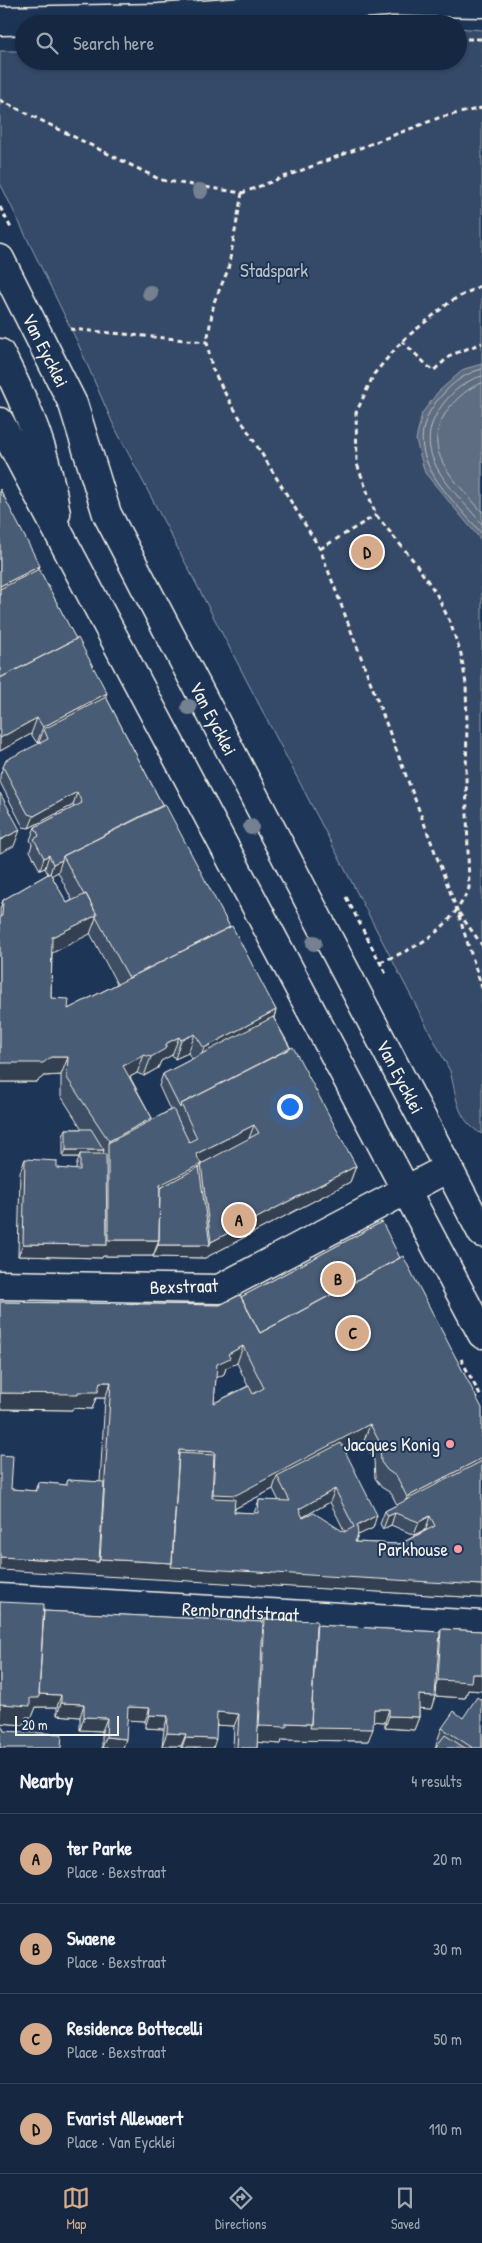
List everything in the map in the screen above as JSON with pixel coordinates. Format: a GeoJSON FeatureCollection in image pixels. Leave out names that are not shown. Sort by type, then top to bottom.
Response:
{"type":"FeatureCollection","features":[{"type":"Feature","properties":{"kind":"main road"},"geometry":{"type":"LineString","coordinates":[[342,0],[482,3]]}},
{"type":"Feature","properties":{"kind":"main road"},"geometry":{"type":"LineString","coordinates":[[202,15],[386,2]]}},
{"type":"Feature","properties":{"kind":"main road"},"geometry":{"type":"LineString","coordinates":[[0,20],[15,20]]}},
{"type":"Feature","properties":{"kind":"main road","name":"Van Eycklei"},"geometry":{"type":"LineString","coordinates":[[0,259],[73,404],[106,514],[482,1234]]}},
{"type":"Feature","properties":{"kind":"main road"},"geometry":{"type":"LineString","coordinates":[[0,354],[28,409],[39,440],[50,474],[60,537]]}},
{"type":"Feature","properties":{"kind":"main road"},"geometry":{"type":"LineString","coordinates":[[1,427],[482,1334]]}},
{"type":"Feature","properties":{"kind":"main road"},"geometry":{"type":"LineString","coordinates":[[406,1191],[448,1168]]}},
{"type":"Feature","properties":{"kind":"main road","name":"Bexstraat"},"geometry":{"type":"LineString","coordinates":[[0,1285],[219,1289],[406,1191]]}},
{"type":"Feature","properties":{"kind":"main road","name":"Rembrandtstraat"},"geometry":{"type":"LineString","coordinates":[[0,1598],[482,1625]]}},
{"type":"Feature","properties":{"kind":"path"},"geometry":{"type":"LineString","coordinates":[[467,39],[482,39]]}},
{"type":"Feature","properties":{"kind":"path"},"geometry":{"type":"LineString","coordinates":[[0,100],[161,180],[242,193],[441,118],[482,108]]}},
{"type":"Feature","properties":{"kind":"path"},"geometry":{"type":"LineString","coordinates":[[242,193],[228,270],[214,302],[206,342],[212,368],[227,397],[320,549],[457,910],[482,988]]}},
{"type":"Feature","properties":{"kind":"path"},"geometry":{"type":"LineString","coordinates":[[0,207],[13,232]]}},
{"type":"Feature","properties":{"kind":"path"},"geometry":{"type":"LineString","coordinates":[[380,962],[410,950],[436,934],[462,904],[469,888],[466,684],[461,654],[450,622],[436,592],[413,560],[376,515],[357,464],[356,413],[374,374],[402,342],[451,301],[482,285]]}},
{"type":"Feature","properties":{"kind":"path"},"geometry":{"type":"LineString","coordinates":[[38,337],[60,326],[72,330],[206,342]]}},
{"type":"Feature","properties":{"kind":"path"},"geometry":{"type":"LineString","coordinates":[[402,342],[432,371],[451,354],[482,344]]}},
{"type":"Feature","properties":{"kind":"path"},"geometry":{"type":"LineString","coordinates":[[320,549],[376,515]]}},
{"type":"Feature","properties":{"kind":"path"},"geometry":{"type":"LineString","coordinates":[[343,892],[389,980]]}},
{"type":"Feature","properties":{"kind":"path"},"geometry":{"type":"LineString","coordinates":[[457,910],[482,944]]}},
{"type":"Feature","properties":{"kind":"green space","name":"Stadspark"},"geometry":{"type":"Polygon","coordinates":[[[467,29],[482,30],[482,1134],[473,1128],[462,1115],[456,1099],[450,1071],[113,424],[76,339],[0,183],[0,51],[15,51],[15,70],[467,70],[467,29]]]}},
{"type":"Feature","properties":{"kind":"water"},"geometry":{"type":"Polygon","coordinates":[[[482,364],[482,541],[425,473],[416,440],[422,413],[438,392],[464,369],[482,364]]]}},
{"type":"Feature","properties":{"kind":"building"},"geometry":{"type":"Polygon","coordinates":[[[0,489],[40,566],[0,586],[0,489]]]}},
{"type":"Feature","properties":{"kind":"building"},"geometry":{"type":"Polygon","coordinates":[[[39,569],[76,639],[0,678],[0,589],[39,569]]]}},
{"type":"Feature","properties":{"kind":"building"},"geometry":{"type":"Polygon","coordinates":[[[78,638],[107,693],[43,727],[37,718],[0,738],[0,678],[78,638]]]}},
{"type":"Feature","properties":{"kind":"building"},"geometry":{"type":"Polygon","coordinates":[[[106,697],[163,806],[63,856],[62,860],[53,864],[49,855],[44,858],[34,839],[39,836],[35,827],[82,803],[77,792],[34,816],[28,814],[3,767],[6,760],[48,739],[44,729],[106,697]]]}},
{"type":"Feature","properties":{"kind":"building"},"geometry":{"type":"Polygon","coordinates":[[[0,793],[20,830],[0,840],[0,793]]]}},
{"type":"Feature","properties":{"kind":"building"},"geometry":{"type":"Polygon","coordinates":[[[165,804],[230,927],[129,978],[96,917],[97,915],[86,894],[84,895],[63,856],[165,804]]]}},
{"type":"Feature","properties":{"kind":"building"},"geometry":{"type":"Polygon","coordinates":[[[50,873],[67,903],[86,894],[97,915],[52,937],[51,998],[69,999],[68,1009],[232,926],[276,1010],[204,1048],[195,1034],[181,1040],[179,1037],[167,1043],[165,1049],[151,1057],[144,1055],[123,1066],[152,1118],[109,1141],[67,1078],[68,1057],[51,1057],[43,1063],[0,1063],[0,916],[2,916],[3,900],[50,873]]]}},
{"type":"Feature","properties":{"kind":"building"},"geometry":{"type":"Polygon","coordinates":[[[273,1017],[290,1048],[181,1104],[180,1108],[163,1074],[273,1017]]]}},
{"type":"Feature","properties":{"kind":"building"},"geometry":{"type":"Polygon","coordinates":[[[293,1047],[356,1166],[211,1242],[201,1164],[160,1185],[159,1240],[108,1240],[108,1143],[173,1109],[189,1142],[197,1138],[181,1104],[293,1047]],[[254,1125],[196,1154],[201,1164],[259,1133],[254,1125]]]}},
{"type":"Feature","properties":{"kind":"building"},"geometry":{"type":"Polygon","coordinates":[[[66,1129],[91,1129],[104,1150],[66,1150],[66,1129]]]}},
{"type":"Feature","properties":{"kind":"building"},"geometry":{"type":"Polygon","coordinates":[[[80,1154],[106,1154],[107,1245],[23,1244],[25,1159],[57,1161],[57,1168],[80,1170],[80,1154]]]}},
{"type":"Feature","properties":{"kind":"building"},"geometry":{"type":"Polygon","coordinates":[[[199,1167],[210,1245],[158,1245],[160,1188],[199,1167]]]}},
{"type":"Feature","properties":{"kind":"building"},"geometry":{"type":"Polygon","coordinates":[[[382,1222],[400,1258],[260,1333],[241,1297],[382,1222]]]}},
{"type":"Feature","properties":{"kind":"building"},"geometry":{"type":"Polygon","coordinates":[[[403,1256],[482,1408],[482,1458],[407,1497],[397,1477],[387,1470],[381,1462],[380,1443],[370,1424],[236,1495],[213,1494],[215,1452],[179,1450],[172,1563],[100,1559],[111,1382],[100,1382],[98,1392],[78,1392],[78,1394],[0,1393],[0,1302],[220,1305],[240,1295],[260,1333],[403,1256]],[[243,1346],[228,1354],[230,1358],[217,1364],[214,1403],[249,1386],[253,1394],[264,1388],[243,1346]]]}},
{"type":"Feature","properties":{"kind":"building"},"geometry":{"type":"Polygon","coordinates":[[[341,1443],[377,1515],[357,1526],[358,1534],[355,1542],[400,1544],[435,1526],[430,1516],[419,1522],[395,1513],[388,1516],[385,1511],[482,1461],[482,1585],[171,1567],[179,1453],[214,1455],[212,1498],[235,1499],[234,1512],[258,1513],[259,1500],[290,1501],[277,1476],[341,1443]],[[335,1489],[299,1509],[303,1518],[314,1513],[344,1532],[354,1527],[335,1489]]]}},
{"type":"Feature","properties":{"kind":"building"},"geometry":{"type":"Polygon","coordinates":[[[0,1455],[13,1456],[11,1489],[37,1491],[38,1482],[67,1485],[67,1480],[104,1482],[99,1562],[0,1557],[0,1455]]]}},
{"type":"Feature","properties":{"kind":"building"},"geometry":{"type":"Polygon","coordinates":[[[0,1602],[44,1604],[39,1698],[30,1698],[30,1706],[0,1704],[0,1602]]]}},
{"type":"Feature","properties":{"kind":"building"},"geometry":{"type":"Polygon","coordinates":[[[44,1611],[263,1622],[257,1748],[237,1748],[239,1714],[217,1712],[216,1739],[185,1738],[186,1734],[167,1733],[168,1716],[149,1715],[150,1708],[128,1707],[126,1739],[106,1737],[107,1718],[84,1717],[84,1704],[61,1703],[61,1695],[39,1694],[44,1611]]]}},
{"type":"Feature","properties":{"kind":"building"},"geometry":{"type":"Polygon","coordinates":[[[265,1619],[317,1621],[311,1724],[287,1723],[287,1727],[259,1726],[265,1619]]]}},
{"type":"Feature","properties":{"kind":"building"},"geometry":{"type":"Polygon","coordinates":[[[316,1625],[440,1632],[435,1696],[419,1695],[419,1717],[389,1716],[389,1709],[374,1709],[373,1729],[310,1728],[316,1625]]]}},
{"type":"Feature","properties":{"kind":"building"},"geometry":{"type":"Polygon","coordinates":[[[441,1629],[482,1631],[482,1674],[472,1674],[471,1682],[438,1680],[441,1629]]]}},
{"type":"Feature","properties":{"kind":"building"},"geometry":{"type":"Polygon","coordinates":[[[477,1697],[481,1700],[482,1698],[482,1748],[473,1748],[442,1728],[454,1711],[463,1718],[477,1697]]]}},
{"type":"Feature","properties":{"kind":"building"},"geometry":{"type":"Polygon","coordinates":[[[0,1722],[4,1731],[62,1734],[61,1748],[0,1748],[0,1722]]]}},
{"type":"Feature","properties":{"kind":"building"},"geometry":{"type":"Polygon","coordinates":[[[445,1735],[465,1748],[435,1748],[445,1735]]]}},
{"type":"Feature","properties":{"kind":"place","name":"Evarist Allewaert"},"geometry":{"type":"Point","coordinates":[367,552]}},
{"type":"Feature","properties":{"kind":"place","name":"ter Parke"},"geometry":{"type":"Point","coordinates":[239,1220]}},
{"type":"Feature","properties":{"kind":"place","name":"Swaene"},"geometry":{"type":"Point","coordinates":[338,1279]}},
{"type":"Feature","properties":{"kind":"place","name":"Residence Bottecelli"},"geometry":{"type":"Point","coordinates":[353,1333]}},
{"type":"Feature","properties":{"kind":"place","name":"Jacques Konig"},"geometry":{"type":"Point","coordinates":[450,1444]}},
{"type":"Feature","properties":{"kind":"place","name":"Parkhouse"},"geometry":{"type":"Point","coordinates":[458,1549]}}]}
